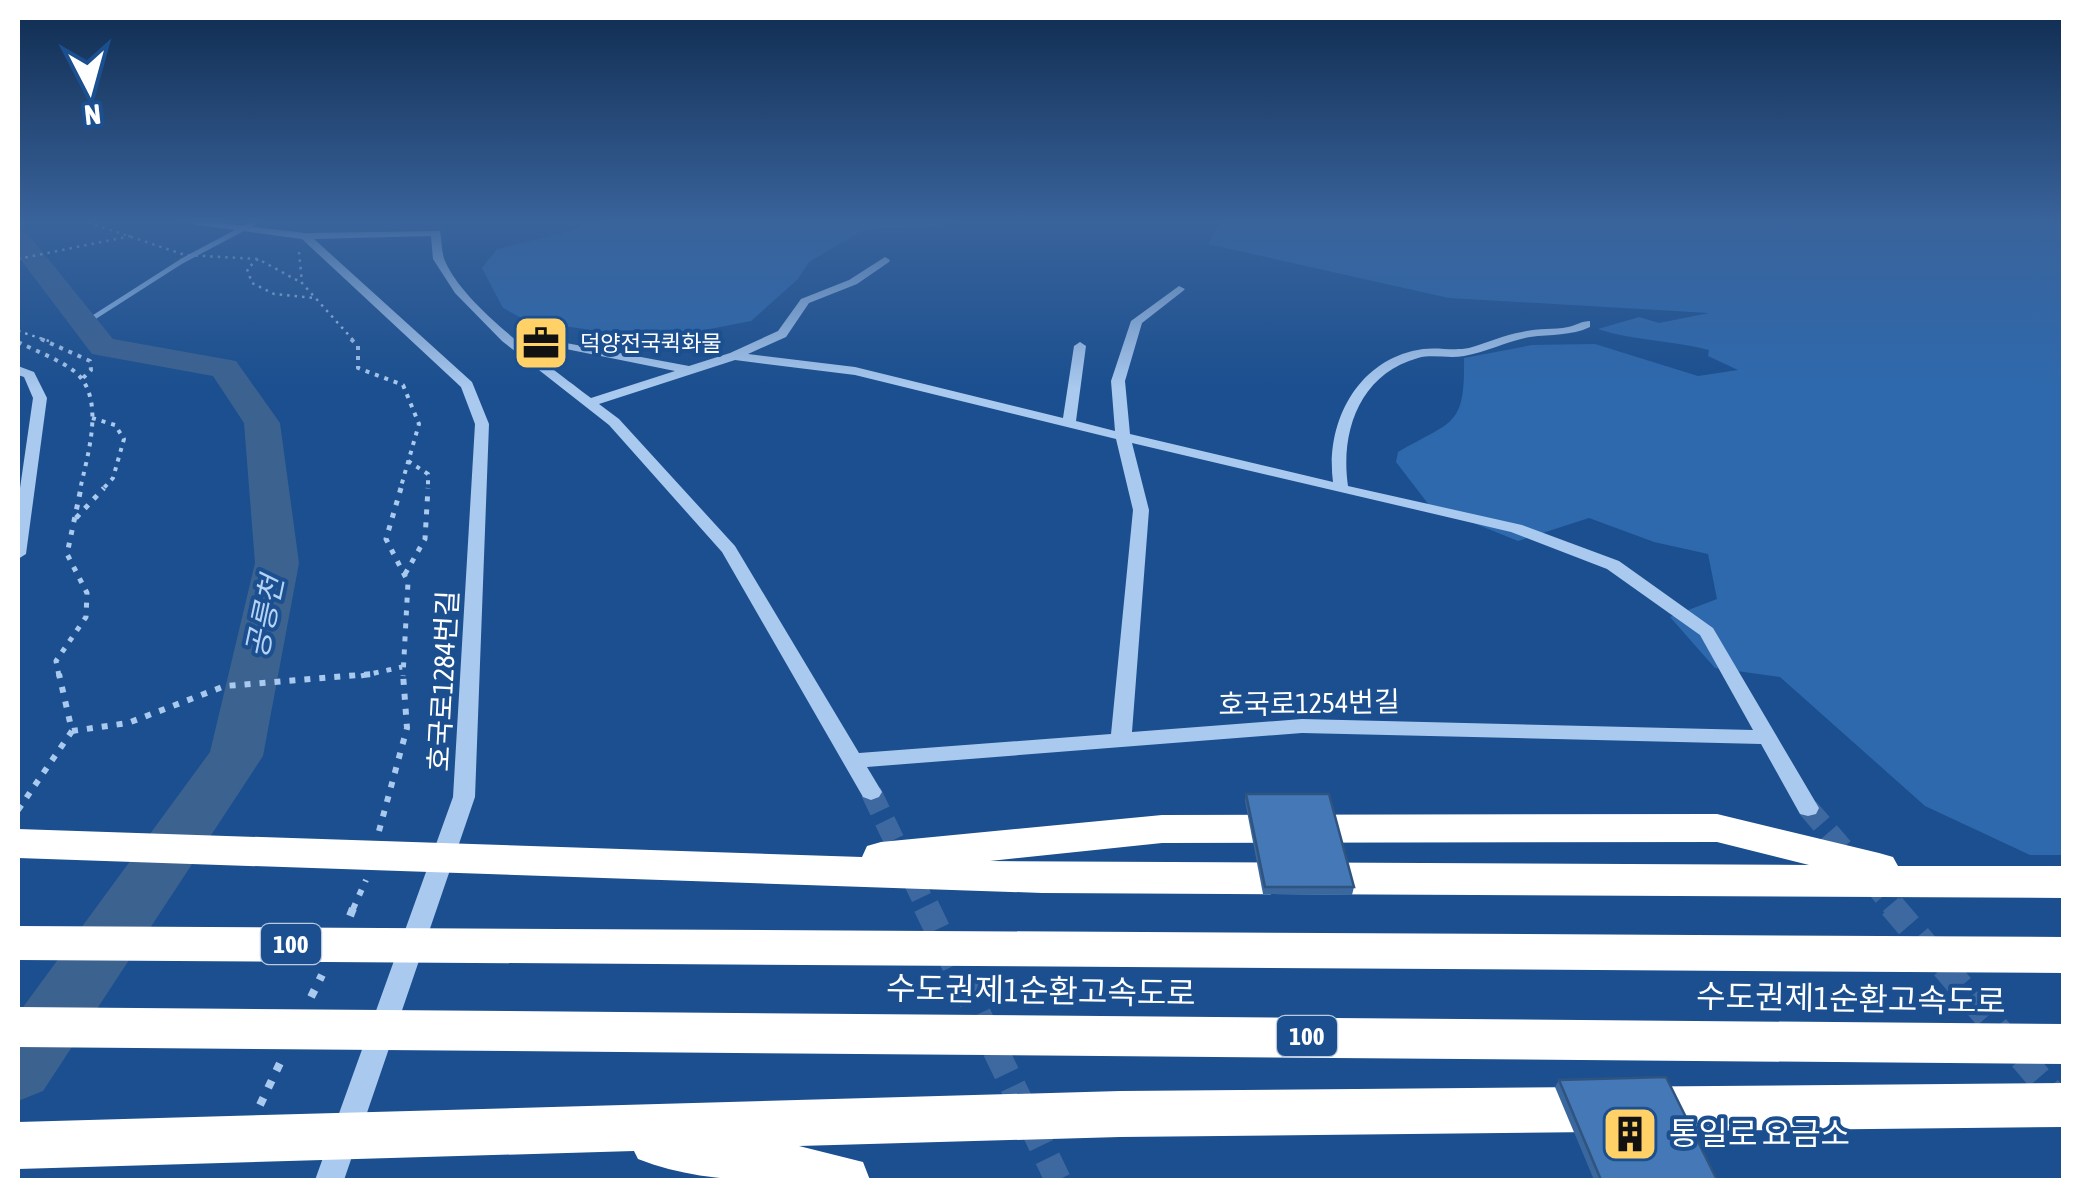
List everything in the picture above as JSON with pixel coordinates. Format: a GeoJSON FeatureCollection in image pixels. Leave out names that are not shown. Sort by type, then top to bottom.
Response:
{"type":"FeatureCollection","features":[{"type":"Feature","properties":{"kind":"highway"},"geometry":{"type":"LineString","coordinates":[[18,844],[1042,878],[2064,882]]}},
{"type":"Feature","properties":{"kind":"highway","name":"수도권제1순환고속도로"},"geometry":{"type":"LineString","coordinates":[[18,943],[2064,955]]}},
{"type":"Feature","properties":{"kind":"highway","name":"수도권제1순환고속도로"},"geometry":{"type":"LineString","coordinates":[[18,1027],[2064,1044]]}},
{"type":"Feature","properties":{"kind":"highway"},"geometry":{"type":"LineString","coordinates":[[18,1146],[608,1132],[1120,1114],[2064,1105]]}},
{"type":"Feature","properties":{"kind":"highway"},"geometry":{"type":"LineString","coordinates":[[608,1132],[844,1180]]}},
{"type":"Feature","properties":{"kind":"street","name":"호국로1284번길"},"geometry":{"type":"LineString","coordinates":[[329,1180],[464,797],[482,424],[467,385],[348,276]]}},
{"type":"Feature","properties":{"kind":"street"},"geometry":{"type":"LineString","coordinates":[[449,276],[506,338],[614,422],[729,550],[871,792]]}},
{"type":"Feature","properties":{"kind":"street"},"geometry":{"type":"LineString","coordinates":[[589,403],[734,356],[782,334],[805,301],[862,276]]}},
{"type":"Feature","properties":{"kind":"street"},"geometry":{"type":"LineString","coordinates":[[1121,739],[1141,510],[1123,437],[1118,381],[1136,321],[1179,289]]}},
{"type":"Feature","properties":{"kind":"street"},"geometry":{"type":"LineString","coordinates":[[1340,489],[1334,457],[1352,401],[1376,373],[1421,353],[1460,354],[1528,333],[1573,332],[1586,324]]}},
{"type":"Feature","properties":{"kind":"street"},"geometry":{"type":"LineString","coordinates":[[570,346],[691,370]]}},
{"type":"Feature","properties":{"kind":"street"},"geometry":{"type":"LineString","coordinates":[[1069,424],[1080,346]]}},
{"type":"Feature","properties":{"kind":"street"},"geometry":{"type":"LineString","coordinates":[[734,356],[856,370],[1340,489],[1516,528],[1613,565],[1707,632],[1808,808]]}},
{"type":"Feature","properties":{"kind":"street"},"geometry":{"type":"LineString","coordinates":[[18,370],[29,375],[40,398],[18,554]]}},
{"type":"Feature","properties":{"kind":"street","name":"호국로1254번길"},"geometry":{"type":"LineString","coordinates":[[853,760],[1302,726],[1768,738]]}},
{"type":"Feature","properties":{"kind":"path"},"geometry":{"type":"LineString","coordinates":[[250,276],[252,283],[274,294],[314,298]]}},
{"type":"Feature","properties":{"kind":"path"},"geometry":{"type":"LineString","coordinates":[[289,276],[302,283],[358,346],[358,368],[403,385],[419,424],[386,540],[408,582],[402,667],[407,728],[376,844]]}},
{"type":"Feature","properties":{"kind":"path"},"geometry":{"type":"LineString","coordinates":[[301,276],[302,283]]}},
{"type":"Feature","properties":{"kind":"path"},"geometry":{"type":"LineString","coordinates":[[18,331],[67,347],[90,361],[91,370],[82,380]]}},
{"type":"Feature","properties":{"kind":"path"},"geometry":{"type":"LineString","coordinates":[[18,342],[75,372],[82,380],[92,418],[93,430],[67,554],[88,593],[86,617],[56,661],[72,732]]}},
{"type":"Feature","properties":{"kind":"path"},"geometry":{"type":"LineString","coordinates":[[74,520],[113,478],[124,439],[115,425],[92,418]]}},
{"type":"Feature","properties":{"kind":"path"},"geometry":{"type":"LineString","coordinates":[[404,575],[422,556],[429,532],[428,474],[408,460]]}},
{"type":"Feature","properties":{"kind":"path"},"geometry":{"type":"LineString","coordinates":[[18,810],[72,732],[128,723],[225,686],[358,677],[402,667]]}},
{"type":"Feature","properties":{"kind":"path"},"geometry":{"type":"LineString","coordinates":[[349,917],[371,863]]}},
{"type":"Feature","properties":{"kind":"path"},"geometry":{"type":"LineString","coordinates":[[308,1005],[324,970]]}},
{"type":"Feature","properties":{"kind":"path"},"geometry":{"type":"LineString","coordinates":[[258,1110],[283,1058]]}},
{"type":"Feature","properties":{"kind":"shaded area"},"geometry":{"type":"Polygon","coordinates":[[[486,276],[800,276],[751,321],[699,331],[621,334],[527,321],[503,308],[486,276]]]}},
{"type":"Feature","properties":{"kind":"shaded area"},"geometry":{"type":"Polygon","coordinates":[[[1350,276],[2063,276],[2063,855],[2030,855],[1925,806],[1780,677],[1715,668],[1670,617],[1717,599],[1708,554],[1654,542],[1589,518],[1518,541],[1429,505],[1396,462],[1398,452],[1452,419],[1462,397],[1464,358],[1532,345],[1595,344],[1698,376],[1738,370],[1708,356],[1709,350],[1598,329],[1639,317],[1659,323],[1709,313],[1449,298],[1350,276]]]}},
{"type":"Feature","properties":{"kind":"building"},"geometry":{"type":"Polygon","coordinates":[[[1246,794],[1329,794],[1354,887],[1265,887],[1246,794]]]}},
{"type":"Feature","properties":{"kind":"building","name":"통일로 요금소"},"geometry":{"type":"Polygon","coordinates":[[[1666,1077],[1717,1180],[1601,1180],[1559,1080],[1666,1077]]]}},
{"type":"Feature","properties":{"kind":"waterway","name":"공릉천"},"geometry":{"type":"LineString","coordinates":[[18,1069],[236,756],[277,563],[262,423],[224,368],[103,347],[47,276]]}},
{"type":"Feature","properties":{"kind":"waterway"},"geometry":{"type":"LineString","coordinates":[[85,323],[159,276]]}},
{"type":"Feature","properties":{"kind":"tunnel"},"geometry":{"type":"LineString","coordinates":[[871,792],[927,909]]}},
{"type":"Feature","properties":{"kind":"tunnel"},"geometry":{"type":"LineString","coordinates":[[1808,808],[1853,860]]}},
{"type":"Feature","properties":{"kind":"tunnel"},"geometry":{"type":"LineString","coordinates":[[1870,880],[1895,909]]}},
{"type":"Feature","properties":{"kind":"tunnel"},"geometry":{"type":"LineString","coordinates":[[926,906],[1058,1180]]}},
{"type":"Feature","properties":{"kind":"tunnel"},"geometry":{"type":"LineString","coordinates":[[1892,906],[2058,1100]]}},
{"type":"Feature","properties":{"kind":"place","name":"덕양전국퀵화물"},"geometry":{"type":"Point","coordinates":[541,343]}},
{"type":"Feature","properties":{"kind":"place","name":"통일로 요금소"},"geometry":{"type":"Point","coordinates":[1630,1134]}}]}
